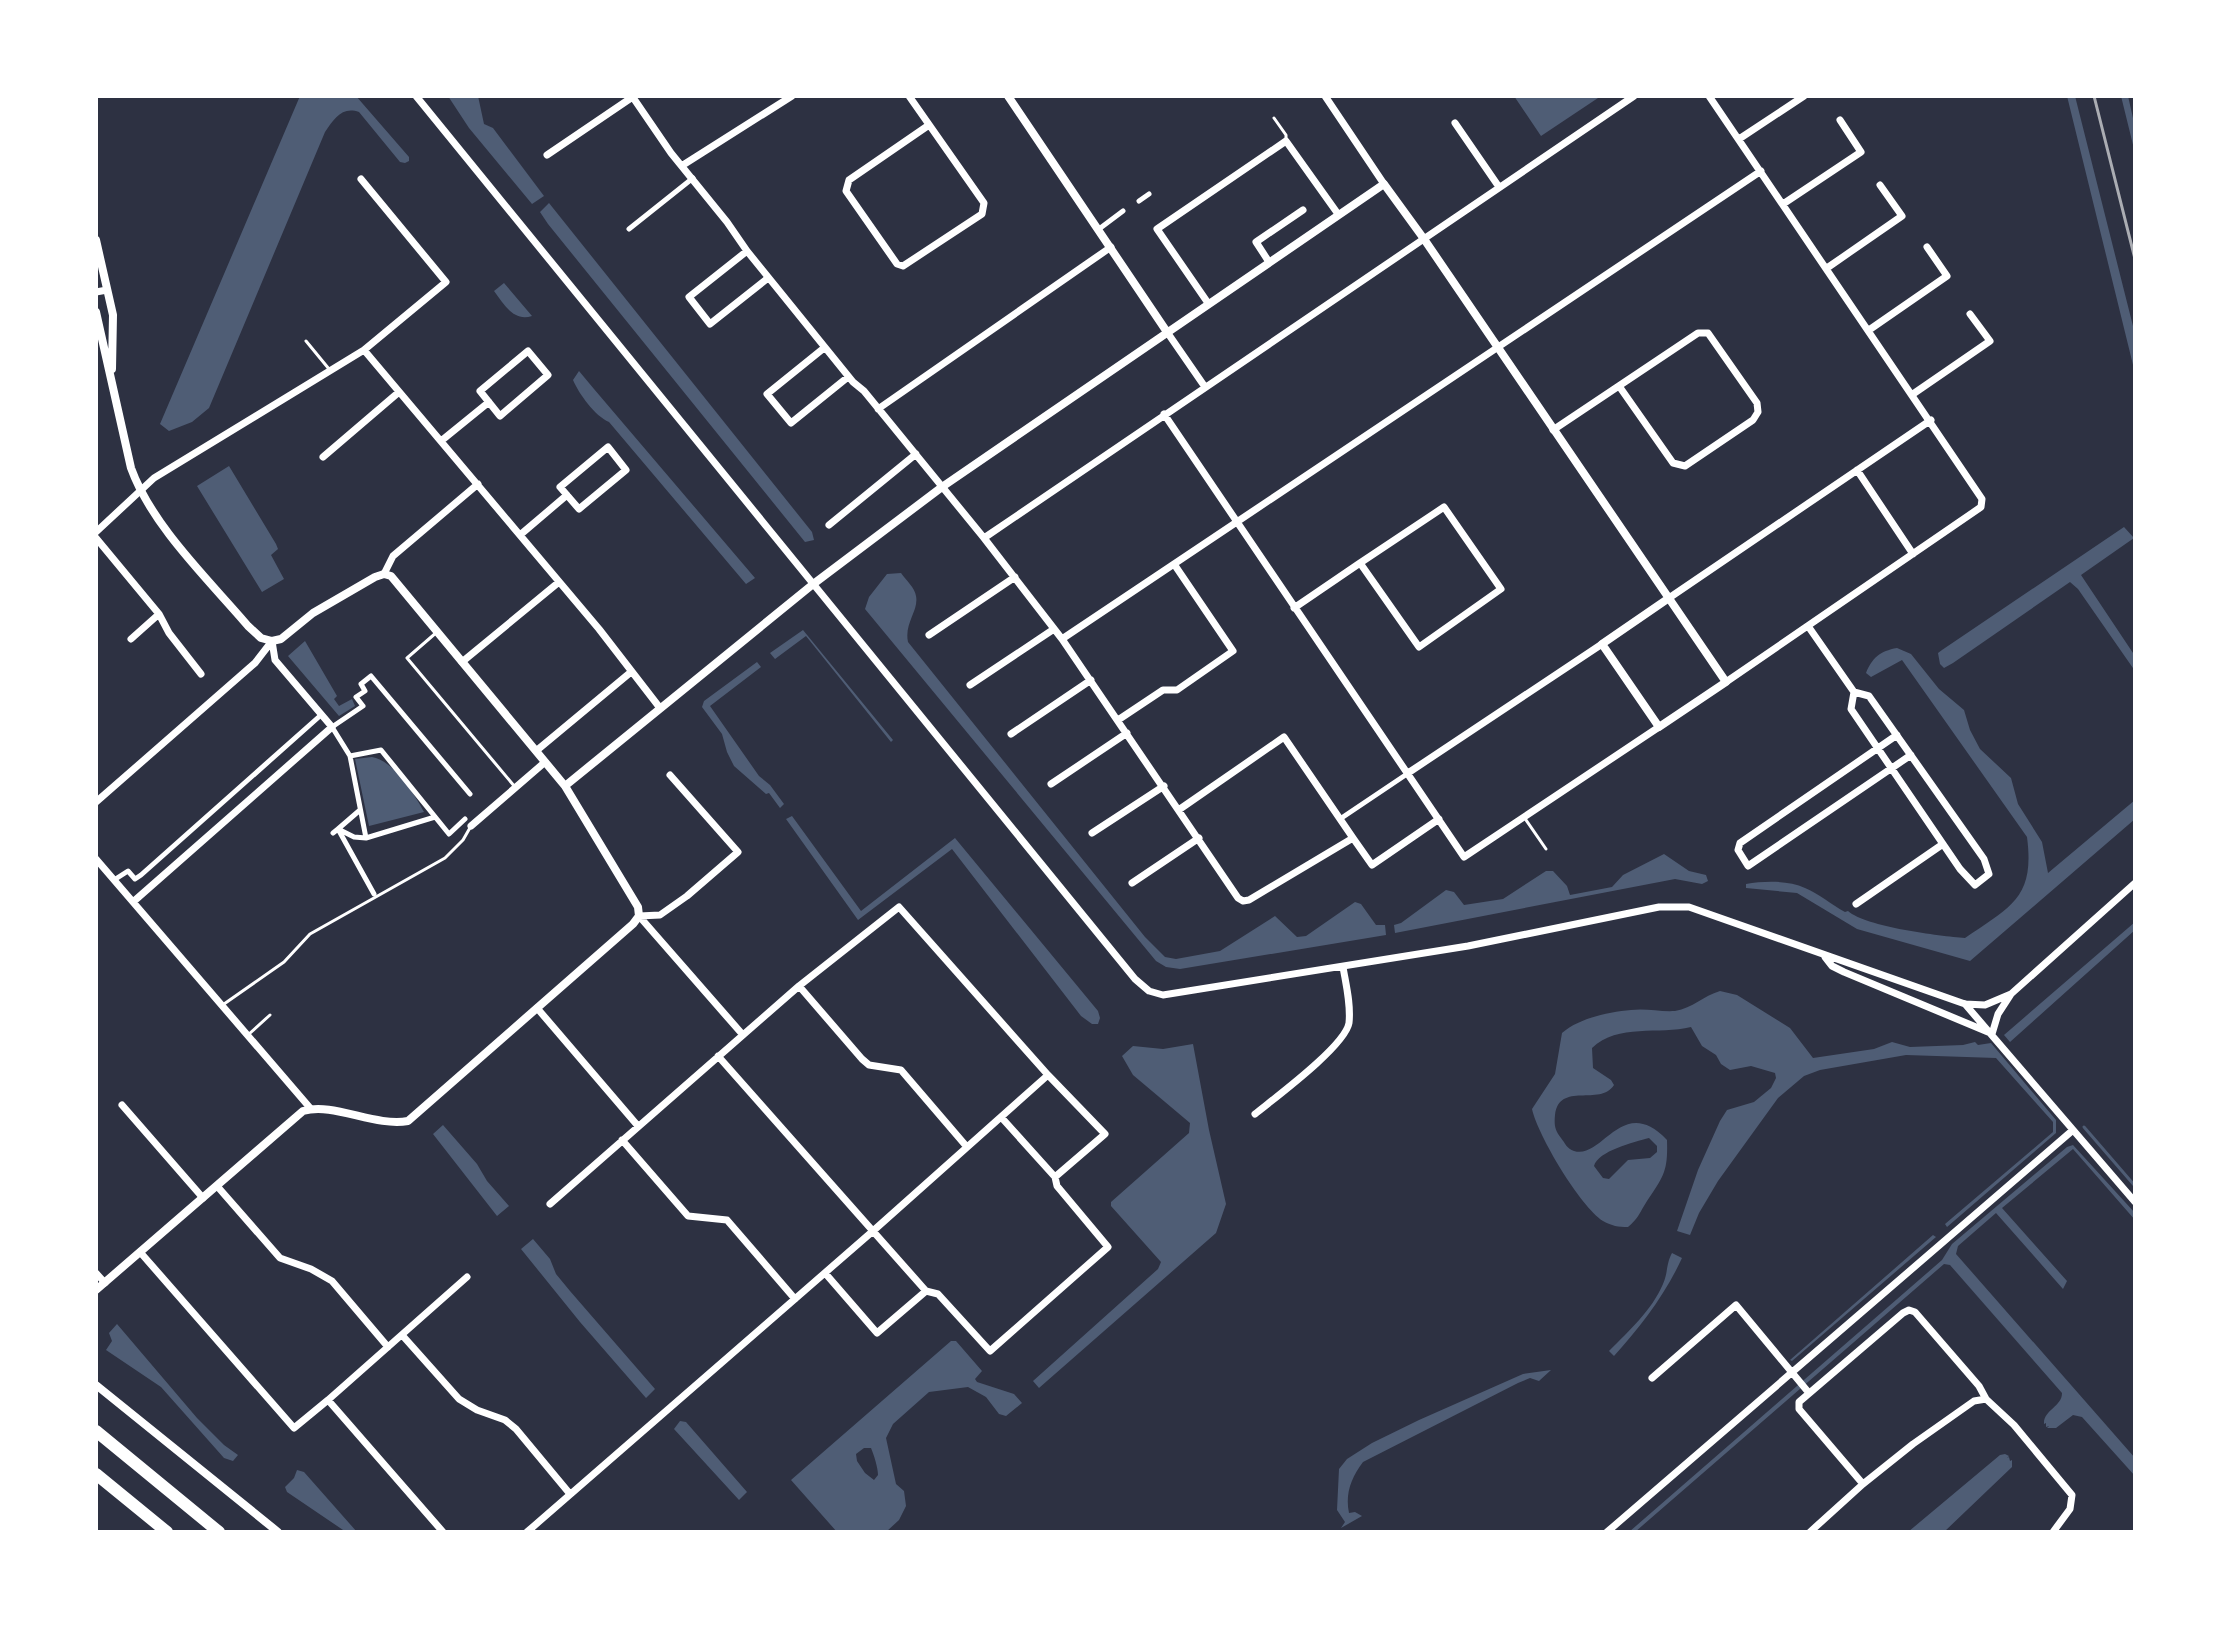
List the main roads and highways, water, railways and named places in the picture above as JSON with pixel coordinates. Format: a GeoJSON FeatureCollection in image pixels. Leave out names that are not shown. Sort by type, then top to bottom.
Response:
{"type":"FeatureCollection","features":[{"type":"Feature","properties":{"kind":"highway"},"geometry":{"type":"LineString","coordinates":[[96,1431],[219,1532]]}},
{"type":"Feature","properties":{"kind":"highway"},"geometry":{"type":"LineString","coordinates":[[96,1474],[167,1532]]}},
{"type":"Feature","properties":{"kind":"water"},"geometry":{"type":"Polygon","coordinates":[[[300,96],[356,96],[409,157],[409,161],[400,162],[359,112],[343,112],[335,118],[325,132],[209,408],[192,422],[169,431],[160,424],[300,96]]]}},
{"type":"Feature","properties":{"kind":"water"},"geometry":{"type":"Polygon","coordinates":[[[448,96],[478,96],[484,124],[493,128],[544,196],[532,204],[469,128],[448,96]]]}},
{"type":"Feature","properties":{"kind":"water"},"geometry":{"type":"Polygon","coordinates":[[[1514,96],[1596,96],[1598,98],[1541,136],[1514,96]]]}},
{"type":"Feature","properties":{"kind":"water"},"geometry":{"type":"Polygon","coordinates":[[[2067,96],[2075,96],[2135,334],[2135,373],[2067,96]]]}},
{"type":"Feature","properties":{"kind":"water"},"geometry":{"type":"Polygon","coordinates":[[[2121,96],[2128,96],[2135,127],[2135,153],[2121,96]]]}},
{"type":"Feature","properties":{"kind":"water"},"geometry":{"type":"Polygon","coordinates":[[[549,203],[812,532],[814,540],[805,542],[548,224],[540,212],[549,203]]]}},
{"type":"Feature","properties":{"kind":"water"},"geometry":{"type":"Polygon","coordinates":[[[504,283],[532,316],[519,316],[505,306],[494,291],[504,283]]]}},
{"type":"Feature","properties":{"kind":"water"},"geometry":{"type":"Polygon","coordinates":[[[579,371],[755,578],[746,584],[609,422],[588,404],[573,380],[579,371]]]}},
{"type":"Feature","properties":{"kind":"water"},"geometry":{"type":"Polygon","coordinates":[[[229,466],[278,549],[271,555],[284,579],[262,592],[197,486],[229,466]]]}},
{"type":"Feature","properties":{"kind":"water"},"geometry":{"type":"Polygon","coordinates":[[[2124,527],[2134,538],[2081,575],[2135,656],[2135,671],[2070,582],[1953,663],[1944,668],[1940,664],[1938,653],[1942,650],[2124,527]]]}},
{"type":"Feature","properties":{"kind":"water"},"geometry":{"type":"Polygon","coordinates":[[[901,573],[916,596],[908,642],[1145,937],[1165,957],[1176,959],[1220,951],[1275,916],[1297,937],[1306,936],[1355,902],[1361,904],[1376,925],[1385,925],[1386,935],[1180,969],[1166,967],[1156,961],[865,609],[869,597],[887,574],[901,573]]]}},
{"type":"Feature","properties":{"kind":"water"},"geometry":{"type":"Polygon","coordinates":[[[803,630],[893,740],[891,742],[806,636],[775,659],[770,653],[803,630]]]}},
{"type":"Feature","properties":{"kind":"water"},"geometry":{"type":"Polygon","coordinates":[[[305,641],[337,696],[334,699],[339,706],[352,699],[355,706],[339,716],[288,656],[305,641]]]}},
{"type":"Feature","properties":{"kind":"water"},"geometry":{"type":"Polygon","coordinates":[[[1897,648],[1911,654],[1939,689],[1964,710],[1980,749],[2011,778],[2018,804],[2042,842],[2048,873],[2135,800],[2135,819],[1970,961],[1857,929],[1797,893],[1746,888],[1746,884],[1760,882],[1798,885],[1845,912],[1870,922],[1965,938],[2007,908],[2023,887],[2029,858],[2027,837],[1902,660],[1871,677],[1866,673],[1877,656],[1897,648]]]}},
{"type":"Feature","properties":{"kind":"water"},"geometry":{"type":"Polygon","coordinates":[[[757,662],[761,667],[710,706],[759,776],[784,804],[780,808],[769,793],[766,794],[734,766],[722,734],[702,707],[704,701],[757,662]]]}},
{"type":"Feature","properties":{"kind":"water"},"geometry":{"type":"Polygon","coordinates":[[[372,757],[395,771],[424,812],[369,826],[355,759],[372,757]]]}},
{"type":"Feature","properties":{"kind":"water"},"geometry":{"type":"Polygon","coordinates":[[[792,816],[861,911],[955,838],[1098,1011],[1098,1024],[1092,1024],[1081,1016],[952,849],[858,920],[786,819],[792,816]]]}},
{"type":"Feature","properties":{"kind":"water"},"geometry":{"type":"Polygon","coordinates":[[[1664,854],[1689,871],[1706,875],[1708,881],[1702,884],[1675,879],[1395,933],[1394,925],[1446,890],[1454,892],[1464,905],[1503,899],[1546,871],[1553,871],[1567,886],[1570,895],[1612,887],[1623,875],[1664,854]]]}},
{"type":"Feature","properties":{"kind":"water"},"geometry":{"type":"Polygon","coordinates":[[[2135,922],[2135,930],[2010,1042],[2004,1035],[2135,922]]]}},
{"type":"Feature","properties":{"kind":"water"},"geometry":{"type":"Polygon","coordinates":[[[1720,991],[1737,995],[1790,1028],[1813,1058],[1874,1049],[1892,1042],[1910,1047],[1991,1043],[2056,1120],[2056,1133],[1947,1227],[1945,1224],[2053,1132],[2053,1122],[1996,1058],[1906,1055],[1820,1070],[1804,1076],[1778,1098],[1718,1181],[1690,1235],[1677,1231],[1698,1170],[1720,1121],[1727,1110],[1754,1102],[1771,1088],[1775,1073],[1751,1066],[1730,1070],[1702,1046],[1691,1027],[1626,1032],[1602,1040],[1592,1048],[1593,1068],[1614,1085],[1599,1094],[1564,1099],[1555,1115],[1557,1133],[1574,1151],[1584,1151],[1625,1125],[1638,1123],[1651,1127],[1667,1140],[1664,1173],[1637,1218],[1628,1227],[1606,1223],[1583,1201],[1561,1170],[1542,1136],[1532,1109],[1555,1074],[1562,1033],[1577,1023],[1613,1012],[1675,1011],[1720,991]],[[1649,1138],[1626,1145],[1602,1156],[1594,1166],[1603,1178],[1609,1179],[1628,1160],[1650,1158],[1657,1152],[1657,1146],[1649,1138]]]}},
{"type":"Feature","properties":{"kind":"water"},"geometry":{"type":"Polygon","coordinates":[[[1193,1044],[1226,1204],[1216,1233],[1039,1388],[1033,1381],[1158,1269],[1161,1262],[1111,1206],[1111,1202],[1189,1133],[1190,1123],[1133,1075],[1122,1056],[1133,1046],[1163,1049],[1193,1044]]]}},
{"type":"Feature","properties":{"kind":"water"},"geometry":{"type":"Polygon","coordinates":[[[443,1125],[509,1206],[497,1216],[433,1134],[443,1125]]]}},
{"type":"Feature","properties":{"kind":"water"},"geometry":{"type":"Polygon","coordinates":[[[2073,1145],[2135,1213],[2135,1220],[2073,1149],[2002,1208],[2067,1281],[2063,1289],[1996,1213],[1958,1246],[1956,1254],[2135,1458],[2135,1476],[2082,1417],[2073,1415],[2056,1428],[2046,1427],[2044,1419],[2059,1402],[2062,1393],[1950,1265],[1944,1264],[1635,1532],[1629,1532],[1942,1260],[1952,1244],[2073,1145]]]}},
{"type":"Feature","properties":{"kind":"water"},"geometry":{"type":"Polygon","coordinates":[[[1933,1235],[1936,1237],[1790,1360],[1933,1235]]]}},
{"type":"Feature","properties":{"kind":"water"},"geometry":{"type":"Polygon","coordinates":[[[533,1239],[550,1259],[556,1274],[655,1389],[646,1398],[521,1249],[533,1239]]]}},
{"type":"Feature","properties":{"kind":"water"},"geometry":{"type":"Polygon","coordinates":[[[1672,1253],[1682,1258],[1668,1285],[1643,1322],[1614,1356],[1609,1351],[1653,1303],[1665,1280],[1672,1253]]]}},
{"type":"Feature","properties":{"kind":"water"},"geometry":{"type":"Polygon","coordinates":[[[117,1324],[197,1418],[238,1455],[233,1461],[224,1458],[161,1387],[106,1350],[112,1341],[109,1333],[117,1324]]]}},
{"type":"Feature","properties":{"kind":"water"},"geometry":{"type":"Polygon","coordinates":[[[951,1341],[956,1341],[982,1371],[975,1379],[977,1382],[1014,1394],[1022,1403],[1006,1416],[999,1414],[986,1397],[968,1387],[929,1392],[893,1424],[886,1438],[896,1484],[904,1491],[906,1506],[899,1520],[886,1532],[837,1532],[791,1480],[951,1341]],[[864,1448],[856,1454],[865,1473],[874,1480],[878,1472],[871,1448],[864,1448]]]}},
{"type":"Feature","properties":{"kind":"water"},"geometry":{"type":"Polygon","coordinates":[[[1551,1370],[1539,1381],[1530,1378],[1518,1383],[1363,1462],[1352,1480],[1348,1499],[1349,1513],[1362,1516],[1341,1528],[1345,1522],[1337,1510],[1339,1469],[1347,1459],[1419,1420],[1523,1374],[1551,1370]]]}},
{"type":"Feature","properties":{"kind":"water"},"geometry":{"type":"Polygon","coordinates":[[[680,1421],[686,1422],[747,1492],[739,1500],[674,1429],[680,1421]]]}},
{"type":"Feature","properties":{"kind":"water"},"geometry":{"type":"Polygon","coordinates":[[[2005,1454],[2012,1460],[2012,1467],[1944,1532],[1908,1532],[2000,1455],[2005,1454]]]}},
{"type":"Feature","properties":{"kind":"water"},"geometry":{"type":"Polygon","coordinates":[[[297,1470],[304,1472],[357,1532],[346,1532],[287,1492],[285,1487],[297,1470]]]}},
{"type":"Feature","properties":{"kind":"waterway"},"geometry":{"type":"LineString","coordinates":[[2084,1127],[2135,1186]]}},
{"type":"Feature","properties":{"kind":"railway"},"geometry":{"type":"LineString","coordinates":[[2094,96],[2135,259]]}}]}
